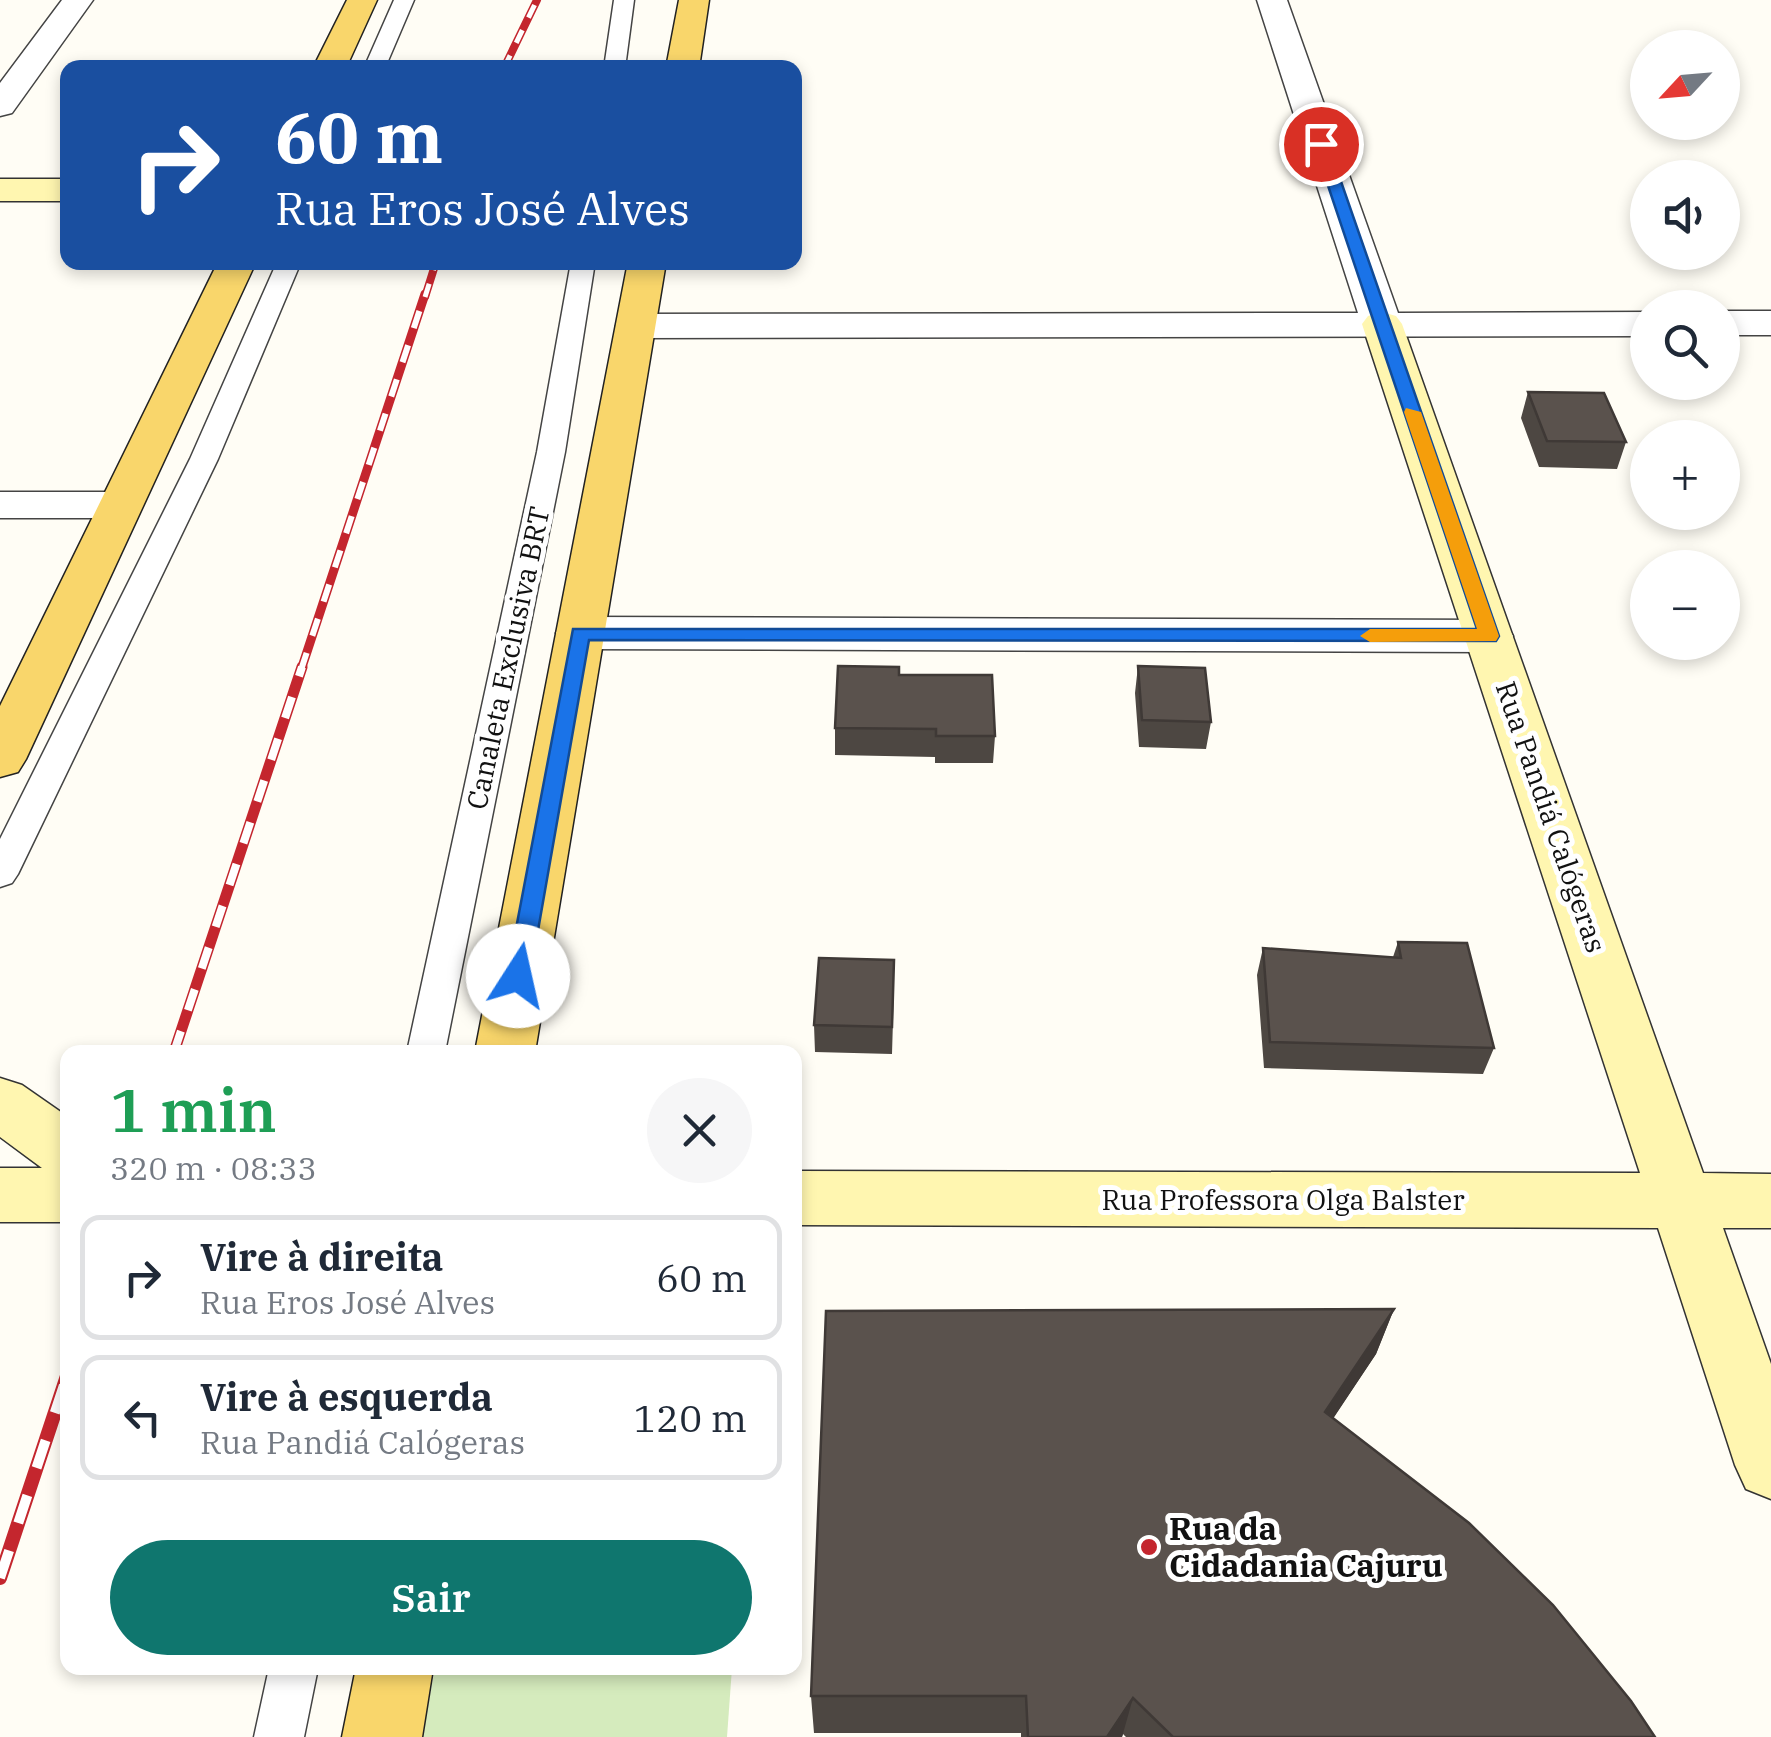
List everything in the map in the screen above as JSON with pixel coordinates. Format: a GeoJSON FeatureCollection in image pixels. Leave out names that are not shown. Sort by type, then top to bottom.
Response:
{"type":"FeatureCollection","features":[{"type":"Feature","properties":{"kind":"main road"},"geometry":{"type":"LineString","coordinates":[[334,60],[362,0]]}},
{"type":"Feature","properties":{"kind":"main road"},"geometry":{"type":"LineString","coordinates":[[683,60],[694,0]]}},
{"type":"Feature","properties":{"kind":"main road"},"geometry":{"type":"LineString","coordinates":[[0,759],[232,270]]}},
{"type":"Feature","properties":{"kind":"main road"},"geometry":{"type":"LineString","coordinates":[[506,1045],[646,270]]}},
{"type":"Feature","properties":{"kind":"main road"},"geometry":{"type":"LineString","coordinates":[[382,1737],[394,1675]]}},
{"type":"Feature","properties":{"kind":"street"},"geometry":{"type":"LineString","coordinates":[[0,106],[78,0]]}},
{"type":"Feature","properties":{"kind":"street","name":"Rua Pandiá Calógeras"},"geometry":{"type":"LineString","coordinates":[[1272,0],[1771,1464]]}},
{"type":"Feature","properties":{"kind":"street"},"geometry":{"type":"LineString","coordinates":[[0,190],[60,190]]}},
{"type":"Feature","properties":{"kind":"street"},"geometry":{"type":"LineString","coordinates":[[1740,324],[1771,323]]}},
{"type":"Feature","properties":{"kind":"street"},"geometry":{"type":"LineString","coordinates":[[636,326],[1630,324]]}},
{"type":"Feature","properties":{"kind":"street"},"geometry":{"type":"LineString","coordinates":[[0,506],[120,506]]}},
{"type":"Feature","properties":{"kind":"street"},"geometry":{"type":"LineString","coordinates":[[580,633],[1489,636]]}},
{"type":"Feature","properties":{"kind":"street"},"geometry":{"type":"LineString","coordinates":[[0,1104],[60,1146]]}},
{"type":"Feature","properties":{"kind":"street"},"geometry":{"type":"LineString","coordinates":[[0,1195],[60,1195]]}},
{"type":"Feature","properties":{"kind":"street","name":"Rua Professora Olga Balster"},"geometry":{"type":"LineString","coordinates":[[802,1198],[1771,1201]]}},
{"type":"Feature","properties":{"kind":"lane"},"geometry":{"type":"LineString","coordinates":[[378,60],[404,0]]}},
{"type":"Feature","properties":{"kind":"lane"},"geometry":{"type":"LineString","coordinates":[[615,60],[624,0]]}},
{"type":"Feature","properties":{"kind":"lane"},"geometry":{"type":"LineString","coordinates":[[0,874],[204,459],[286,270]]}},
{"type":"Feature","properties":{"kind":"lane","name":"Canaleta Exclusiva BRT"},"geometry":{"type":"LineString","coordinates":[[427,1045],[551,452],[582,270]]}},
{"type":"Feature","properties":{"kind":"lane"},"geometry":{"type":"LineString","coordinates":[[279,1737],[292,1675]]}},
{"type":"Feature","properties":{"kind":"green space"},"geometry":{"type":"Polygon","coordinates":[[[434,1675],[731,1675],[727,1737],[422,1737],[434,1675]]]}},
{"type":"Feature","properties":{"kind":"building"},"geometry":{"type":"Polygon","coordinates":[[[1528,392],[1604,393],[1626,442],[1547,441],[1528,392]]]}},
{"type":"Feature","properties":{"kind":"building"},"geometry":{"type":"Polygon","coordinates":[[[838,666],[899,667],[899,675],[992,675],[995,736],[936,736],[936,729],[835,728],[838,666]]]}},
{"type":"Feature","properties":{"kind":"building"},"geometry":{"type":"Polygon","coordinates":[[[1138,666],[1205,668],[1211,722],[1142,720],[1138,666]]]}},
{"type":"Feature","properties":{"kind":"building"},"geometry":{"type":"Polygon","coordinates":[[[1398,942],[1467,943],[1494,1048],[1270,1042],[1263,948],[1401,958],[1398,942]]]}},
{"type":"Feature","properties":{"kind":"building"},"geometry":{"type":"Polygon","coordinates":[[[819,958],[894,960],[892,1027],[814,1025],[819,958]]]}},
{"type":"Feature","properties":{"kind":"building"},"geometry":{"type":"Polygon","coordinates":[[[1394,1309],[1325,1412],[1469,1523],[1553,1605],[1631,1701],[1655,1737],[1173,1737],[1133,1698],[1107,1737],[1028,1737],[1026,1696],[811,1696],[826,1311],[1394,1309]]]}},
{"type":"Feature","properties":{"kind":"railway"},"geometry":{"type":"LineString","coordinates":[[508,60],[537,0]]}},
{"type":"Feature","properties":{"kind":"railway"},"geometry":{"type":"LineString","coordinates":[[425,297],[433,270]]}},
{"type":"Feature","properties":{"kind":"railway"},"geometry":{"type":"LineString","coordinates":[[301,670],[425,294]]}},
{"type":"Feature","properties":{"kind":"railway"},"geometry":{"type":"LineString","coordinates":[[176,1045],[302,667]]}},
{"type":"Feature","properties":{"kind":"railway"},"geometry":{"type":"LineString","coordinates":[[0,1578],[60,1397]]}},
{"type":"Feature","properties":{"kind":"slow traffic"},"geometry":{"type":"LineString","coordinates":[[1370,636],[1489,636],[1413,412]]}},
{"type":"Feature","properties":{"kind":"place","name":"Rua da Cidadania Cajuru"},"geometry":{"type":"Point","coordinates":[1149,1547]}},
{"type":"Feature","properties":{"kind":"route"},"geometry":{"type":"LineString","coordinates":[[518,976],[580,633],[1489,636],[1321,144]]}}]}
